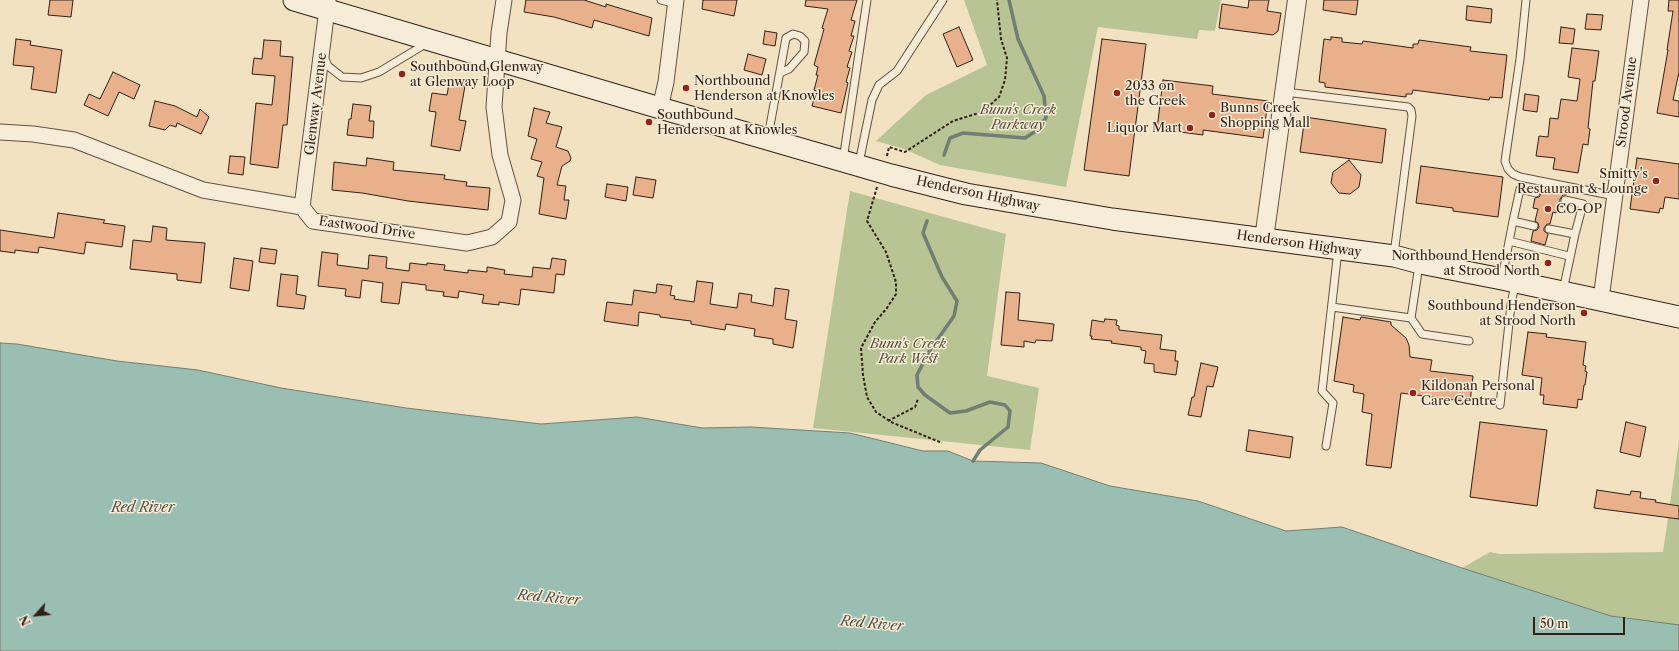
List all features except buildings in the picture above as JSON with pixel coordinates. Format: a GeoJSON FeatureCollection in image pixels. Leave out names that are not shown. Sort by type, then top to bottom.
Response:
{"type":"FeatureCollection","features":[{"type":"Feature","properties":{"kind":"main road","name":"Henderson Highway"},"geometry":{"type":"LineString","coordinates":[[294,0],[328,5],[430,41],[850,163],[966,194],[1039,208],[1394,256],[1420,263],[1563,291],[1679,317]]}},
{"type":"Feature","properties":{"kind":"street","name":"Eastwood Drive"},"geometry":{"type":"LineString","coordinates":[[0,132],[33,134],[74,140],[203,190],[302,207],[314,221],[467,243],[492,237],[508,222],[513,200],[500,155],[494,107],[504,0]]}},
{"type":"Feature","properties":{"kind":"street"},"geometry":{"type":"LineString","coordinates":[[1264,239],[1297,0]]}},
{"type":"Feature","properties":{"kind":"street","name":"Strood Avenue"},"geometry":{"type":"LineString","coordinates":[[1601,299],[1641,0]]}},
{"type":"Feature","properties":{"kind":"street"},"geometry":{"type":"LineString","coordinates":[[660,108],[666,82],[676,2]]}},
{"type":"Feature","properties":{"kind":"street","name":"Glenway Avenue"},"geometry":{"type":"LineString","coordinates":[[302,207],[328,5]]}},
{"type":"Feature","properties":{"kind":"lane"},"geometry":{"type":"LineString","coordinates":[[661,0],[676,2]]}},
{"type":"Feature","properties":{"kind":"lane"},"geometry":{"type":"LineString","coordinates":[[850,163],[867,0]]}},
{"type":"Feature","properties":{"kind":"lane"},"geometry":{"type":"LineString","coordinates":[[850,163],[872,100],[879,85],[897,71],[943,0]]}},
{"type":"Feature","properties":{"kind":"lane"},"geometry":{"type":"LineString","coordinates":[[1526,0],[1520,59],[1505,162],[1508,169],[1513,174],[1520,177],[1615,196]]}},
{"type":"Feature","properties":{"kind":"lane"},"geometry":{"type":"LineString","coordinates":[[767,139],[786,38],[793,34],[800,36],[805,41],[804,52],[789,70],[780,73]]}},
{"type":"Feature","properties":{"kind":"lane"},"geometry":{"type":"LineString","coordinates":[[322,53],[328,66],[342,76],[361,78],[379,72],[430,41]]}},
{"type":"Feature","properties":{"kind":"lane"},"geometry":{"type":"LineString","coordinates":[[1285,92],[1408,107],[1411,110],[1412,116],[1394,256]]}},
{"type":"Feature","properties":{"kind":"lane"},"geometry":{"type":"LineString","coordinates":[[1500,405],[1511,305],[1509,280],[1509,241],[1520,189],[1536,193]]}},
{"type":"Feature","properties":{"kind":"lane"},"geometry":{"type":"LineString","coordinates":[[1563,291],[1582,204],[1565,200]]}},
{"type":"Feature","properties":{"kind":"lane"},"geometry":{"type":"LineString","coordinates":[[1513,221],[1534,226]]}},
{"type":"Feature","properties":{"kind":"lane"},"geometry":{"type":"LineString","coordinates":[[1549,229],[1575,234]]}},
{"type":"Feature","properties":{"kind":"lane"},"geometry":{"type":"LineString","coordinates":[[1509,241],[1570,256]]}},
{"type":"Feature","properties":{"kind":"lane"},"geometry":{"type":"LineString","coordinates":[[1326,446],[1333,403],[1322,391],[1338,249]]}},
{"type":"Feature","properties":{"kind":"lane"},"geometry":{"type":"LineString","coordinates":[[1420,263],[1411,318],[1422,334],[1469,341]]}},
{"type":"Feature","properties":{"kind":"lane"},"geometry":{"type":"LineString","coordinates":[[1332,307],[1411,318]]}},
{"type":"Feature","properties":{"kind":"path"},"geometry":{"type":"LineString","coordinates":[[942,443],[888,421],[876,412],[867,396],[863,375],[861,348],[875,322],[896,294],[896,282],[894,272],[886,252],[867,221],[890,147],[905,152],[953,121],[982,112],[999,96],[1005,80],[1007,58],[1002,39],[997,0]]}},
{"type":"Feature","properties":{"kind":"path"},"geometry":{"type":"LineString","coordinates":[[888,421],[915,407],[918,399]]}},
{"type":"Feature","properties":{"kind":"green space","name":"Bunn's Creek Parkway"},"geometry":{"type":"Polygon","coordinates":[[[964,0],[1221,0],[1215,31],[1199,30],[1197,39],[1098,27],[1066,187],[940,165],[904,149],[876,141],[926,95],[987,65],[964,0]]]}},
{"type":"Feature","properties":{"kind":"green space","name":"Bunn's Creek Park West"},"geometry":{"type":"Polygon","coordinates":[[[850,191],[1006,234],[987,376],[1039,388],[1030,450],[813,428],[850,191]]]}},
{"type":"Feature","properties":{"kind":"green space"},"geometry":{"type":"Polygon","coordinates":[[[1679,441],[1679,625],[1611,616],[1462,568],[1490,552],[1500,554],[1663,552],[1679,441]]]}},
{"type":"Feature","properties":{"kind":"water","name":"Red River"},"geometry":{"type":"Polygon","coordinates":[[[0,343],[17,344],[117,361],[198,370],[281,388],[406,408],[541,424],[637,417],[702,428],[751,427],[850,433],[923,451],[948,451],[973,461],[1041,463],[1110,486],[1198,501],[1286,531],[1342,527],[1462,568],[1611,616],[1679,625],[1679,651],[0,651],[0,343]]]}},
{"type":"Feature","properties":{"kind":"waterway"},"geometry":{"type":"LineString","coordinates":[[944,155],[950,138],[963,133],[1025,138],[1036,131],[1046,118],[1044,96],[1018,39],[1009,0]]}},
{"type":"Feature","properties":{"kind":"waterway"},"geometry":{"type":"LineString","coordinates":[[927,221],[923,233],[942,277],[957,301],[954,316],[930,350],[917,375],[918,387],[925,395],[950,413],[966,411],[990,402],[1005,405],[1010,411],[1008,427],[980,450],[973,461]]}},
{"type":"Feature","properties":{"kind":"place","name":"Southbound Glenway at Glenway Loop"},"geometry":{"type":"Point","coordinates":[402,74]}},
{"type":"Feature","properties":{"kind":"place","name":"Northbound Henderson at Knowles"},"geometry":{"type":"Point","coordinates":[686,88]}},
{"type":"Feature","properties":{"kind":"place","name":"2033 on the Creek"},"geometry":{"type":"Point","coordinates":[1117,93]}},
{"type":"Feature","properties":{"kind":"place","name":"Bunns Creek Shopping Mall"},"geometry":{"type":"Point","coordinates":[1212,115]}},
{"type":"Feature","properties":{"kind":"place","name":"Southbound Henderson at Knowles"},"geometry":{"type":"Point","coordinates":[649,122]}},
{"type":"Feature","properties":{"kind":"place","name":"Liquor Mart"},"geometry":{"type":"Point","coordinates":[1190,128]}},
{"type":"Feature","properties":{"kind":"place","name":"Smitty's Restaurant & Lounge"},"geometry":{"type":"Point","coordinates":[1656,181]}},
{"type":"Feature","properties":{"kind":"place","name":"CO-OP"},"geometry":{"type":"Point","coordinates":[1548,209]}},
{"type":"Feature","properties":{"kind":"place","name":"Northbound Henderson at Strood North"},"geometry":{"type":"Point","coordinates":[1548,263]}},
{"type":"Feature","properties":{"kind":"place","name":"Southbound Henderson at Strood North"},"geometry":{"type":"Point","coordinates":[1584,313]}},
{"type":"Feature","properties":{"kind":"place","name":"Kildonan Personal Care Centre"},"geometry":{"type":"Point","coordinates":[1413,393]}}]}
